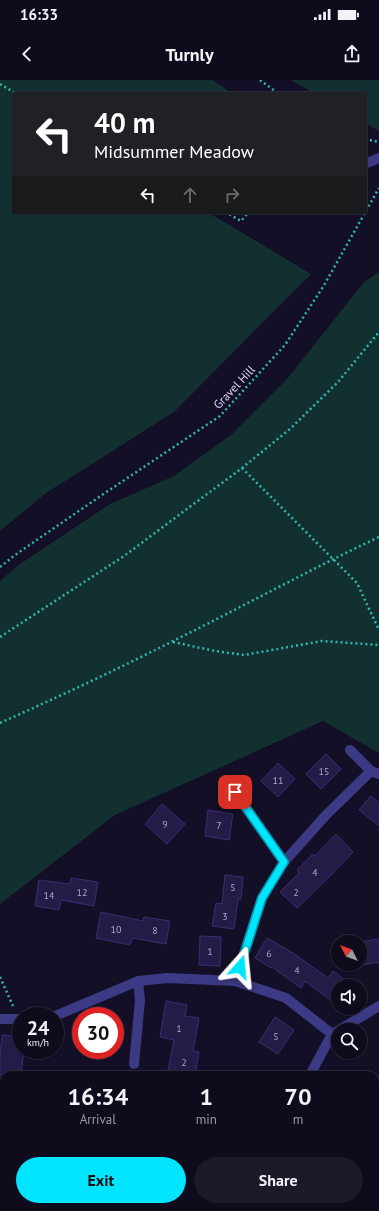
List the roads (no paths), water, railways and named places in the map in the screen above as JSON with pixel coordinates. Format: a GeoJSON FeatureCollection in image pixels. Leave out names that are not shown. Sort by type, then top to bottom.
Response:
{"type":"FeatureCollection","features":[{"type":"Feature","properties":{"kind":"street"},"geometry":{"type":"LineString","coordinates":[[367,163],[379,158]]}},
{"type":"Feature","properties":{"kind":"street"},"geometry":{"type":"LineString","coordinates":[[235,981],[262,898],[284,862],[327,814],[375,772],[350,750]]}},
{"type":"Feature","properties":{"kind":"street"},"geometry":{"type":"LineString","coordinates":[[235,792],[284,862]]}},
{"type":"Feature","properties":{"kind":"street"},"geometry":{"type":"LineString","coordinates":[[64,1012],[138,981],[168,978],[235,981],[286,998],[331,1029]]}},
{"type":"Feature","properties":{"kind":"street"},"geometry":{"type":"LineString","coordinates":[[134,1064],[140,1000],[138,981]]}},
{"type":"Feature","properties":{"kind":"street"},"geometry":{"type":"LineString","coordinates":[[351,1023],[379,1006]]}},
{"type":"Feature","properties":{"kind":"street"},"geometry":{"type":"LineString","coordinates":[[0,1019],[12,1019]]}},
{"type":"Feature","properties":{"kind":"street"},"geometry":{"type":"LineString","coordinates":[[312,1071],[331,1040]]}}]}
